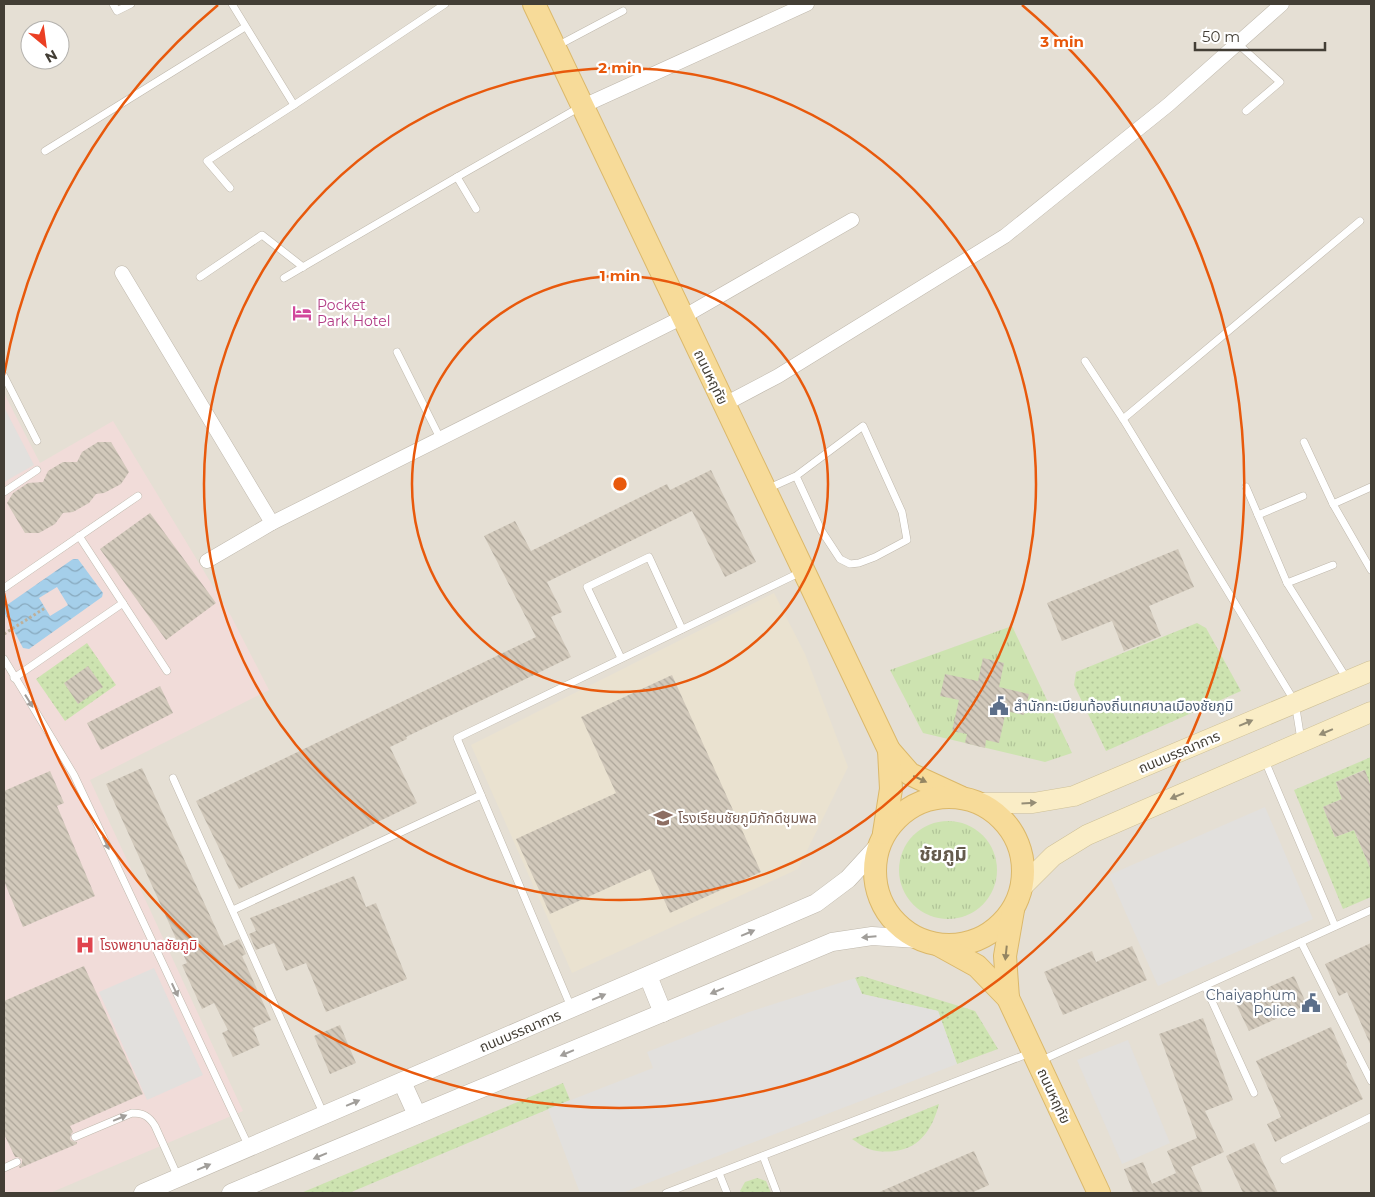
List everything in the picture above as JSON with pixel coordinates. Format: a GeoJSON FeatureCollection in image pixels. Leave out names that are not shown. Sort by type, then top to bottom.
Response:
{"type":"FeatureCollection","features":[{"type":"Feature","properties":{"kind":"main road","name":"ถนนหฤทัย"},"geometry":{"type":"LineString","coordinates":[[534,4],[889,750],[910,774],[970,800]]}},
{"type":"Feature","properties":{"kind":"main road","name":"ถนนบรรณาการ"},"geometry":{"type":"LineString","coordinates":[[970,800],[1033,803],[1074,796],[1371,671]]}},
{"type":"Feature","properties":{"kind":"main road"},"geometry":{"type":"LineString","coordinates":[[1018,898],[1024,866],[1020,846],[1011,829],[998,814],[970,800],[939,797],[918,803],[898,816],[882,839],[876,858],[875,882],[882,905],[898,925],[918,939],[939,945],[962,944],[983,937],[1000,925],[1018,898],[1053,856],[1087,835],[1371,712]]}},
{"type":"Feature","properties":{"kind":"main road","name":"ถนนหฤทัย"},"geometry":{"type":"LineString","coordinates":[[882,839],[891,789],[889,750]]}},
{"type":"Feature","properties":{"kind":"main road","name":"ถนนหฤทัย"},"geometry":{"type":"LineString","coordinates":[[1008,998],[1005,956],[1018,898]]}},
{"type":"Feature","properties":{"kind":"main road","name":"ถนนหฤทัย"},"geometry":{"type":"LineString","coordinates":[[939,945],[977,966],[1008,998],[1099,1193]]}},
{"type":"Feature","properties":{"kind":"street"},"geometry":{"type":"LineString","coordinates":[[583,106],[807,4]]}},
{"type":"Feature","properties":{"kind":"street"},"geometry":{"type":"LineString","coordinates":[[725,404],[778,376],[1005,236],[1168,105],[1282,4]]}},
{"type":"Feature","properties":{"kind":"street"},"geometry":{"type":"LineString","coordinates":[[207,561],[272,523],[683,317],[852,220]]}},
{"type":"Feature","properties":{"kind":"street"},"geometry":{"type":"LineString","coordinates":[[122,273],[272,523]]}},
{"type":"Feature","properties":{"kind":"street","name":"ถนนบรรณาการ"},"geometry":{"type":"LineString","coordinates":[[143,1193],[816,903],[848,879],[882,839]]}},
{"type":"Feature","properties":{"kind":"street"},"geometry":{"type":"LineString","coordinates":[[231,1193],[832,942],[872,936],[918,939]]}},
{"type":"Feature","properties":{"kind":"street"},"geometry":{"type":"LineString","coordinates":[[648,976],[663,1013]]}},
{"type":"Feature","properties":{"kind":"street"},"geometry":{"type":"LineString","coordinates":[[402,1082],[417,1115]]}},
{"type":"Feature","properties":{"kind":"lane"},"geometry":{"type":"LineString","coordinates":[[113,4],[117,11],[131,4]]}},
{"type":"Feature","properties":{"kind":"lane"},"geometry":{"type":"LineString","coordinates":[[232,4],[294,105]]}},
{"type":"Feature","properties":{"kind":"lane"},"geometry":{"type":"LineString","coordinates":[[230,188],[207,161],[445,4]]}},
{"type":"Feature","properties":{"kind":"lane"},"geometry":{"type":"LineString","coordinates":[[554,47],[623,11]]}},
{"type":"Feature","properties":{"kind":"lane"},"geometry":{"type":"LineString","coordinates":[[45,151],[245,27]]}},
{"type":"Feature","properties":{"kind":"lane"},"geometry":{"type":"LineString","coordinates":[[1237,43],[1280,82],[1246,111]]}},
{"type":"Feature","properties":{"kind":"lane"},"geometry":{"type":"LineString","coordinates":[[284,278],[583,106]]}},
{"type":"Feature","properties":{"kind":"lane"},"geometry":{"type":"LineString","coordinates":[[457,177],[476,209]]}},
{"type":"Feature","properties":{"kind":"lane"},"geometry":{"type":"LineString","coordinates":[[1122,419],[1360,221]]}},
{"type":"Feature","properties":{"kind":"lane"},"geometry":{"type":"LineString","coordinates":[[200,277],[262,235],[303,267]]}},
{"type":"Feature","properties":{"kind":"lane"},"geometry":{"type":"LineString","coordinates":[[397,352],[440,438]]}},
{"type":"Feature","properties":{"kind":"lane"},"geometry":{"type":"LineString","coordinates":[[1085,361],[1295,702],[1301,743]]}},
{"type":"Feature","properties":{"kind":"lane"},"geometry":{"type":"LineString","coordinates":[[4,376],[38,441]]}},
{"type":"Feature","properties":{"kind":"lane"},"geometry":{"type":"LineString","coordinates":[[765,490],[796,476],[863,426],[902,512],[907,540],[859,563],[850,564],[840,560],[821,530],[796,476]]}},
{"type":"Feature","properties":{"kind":"lane"},"geometry":{"type":"LineString","coordinates":[[1304,442],[1332,504],[1371,570]]}},
{"type":"Feature","properties":{"kind":"lane"},"geometry":{"type":"LineString","coordinates":[[4,492],[37,470]]}},
{"type":"Feature","properties":{"kind":"lane"},"geometry":{"type":"LineString","coordinates":[[1246,487],[1287,583],[1348,681]]}},
{"type":"Feature","properties":{"kind":"lane"},"geometry":{"type":"LineString","coordinates":[[1332,504],[1371,487]]}},
{"type":"Feature","properties":{"kind":"lane"},"geometry":{"type":"LineString","coordinates":[[4,588],[138,496]]}},
{"type":"Feature","properties":{"kind":"lane"},"geometry":{"type":"LineString","coordinates":[[1258,515],[1303,496]]}},
{"type":"Feature","properties":{"kind":"lane"},"geometry":{"type":"LineString","coordinates":[[79,536],[167,671]]}},
{"type":"Feature","properties":{"kind":"lane"},"geometry":{"type":"LineString","coordinates":[[621,658],[587,587],[649,557],[682,629]]}},
{"type":"Feature","properties":{"kind":"lane"},"geometry":{"type":"LineString","coordinates":[[1287,583],[1333,565]]}},
{"type":"Feature","properties":{"kind":"lane"},"geometry":{"type":"LineString","coordinates":[[572,1008],[457,738],[804,570]]}},
{"type":"Feature","properties":{"kind":"lane"},"geometry":{"type":"LineString","coordinates":[[14,678],[123,604]]}},
{"type":"Feature","properties":{"kind":"lane"},"geometry":{"type":"LineString","coordinates":[[4,659],[74,775],[249,1148]]}},
{"type":"Feature","properties":{"kind":"lane"},"geometry":{"type":"LineString","coordinates":[[1264,759],[1335,926]]}},
{"type":"Feature","properties":{"kind":"lane"},"geometry":{"type":"LineString","coordinates":[[174,778],[324,1115]]}},
{"type":"Feature","properties":{"kind":"lane"},"geometry":{"type":"LineString","coordinates":[[233,910],[481,795]]}},
{"type":"Feature","properties":{"kind":"lane"},"geometry":{"type":"LineString","coordinates":[[666,1193],[1036,1057],[1205,986],[1371,910]]}},
{"type":"Feature","properties":{"kind":"lane"},"geometry":{"type":"LineString","coordinates":[[1301,942],[1371,1081]]}},
{"type":"Feature","properties":{"kind":"lane"},"geometry":{"type":"LineString","coordinates":[[1205,986],[1254,1093]]}},
{"type":"Feature","properties":{"kind":"lane"},"geometry":{"type":"LineString","coordinates":[[75,1137],[132,1113],[146,1115],[152,1120],[178,1178]]}},
{"type":"Feature","properties":{"kind":"lane"},"geometry":{"type":"LineString","coordinates":[[1284,1160],[1371,1117]]}},
{"type":"Feature","properties":{"kind":"lane"},"geometry":{"type":"LineString","coordinates":[[763,1156],[778,1193]]}},
{"type":"Feature","properties":{"kind":"lane"},"geometry":{"type":"LineString","coordinates":[[4,1168],[17,1162]]}},
{"type":"Feature","properties":{"kind":"lane"},"geometry":{"type":"LineString","coordinates":[[719,1173],[727,1193]]}},
{"type":"Feature","properties":{"kind":"path"},"geometry":{"type":"LineString","coordinates":[[4,634],[45,608]]}},
{"type":"Feature","properties":{"kind":"shaded area"},"geometry":{"type":"Polygon","coordinates":[[[4,4],[1371,4],[1371,1193],[4,1193],[4,4]]]}},
{"type":"Feature","properties":{"kind":"shaded area","name":"โรงพยาบาลชัยภูมิ"},"geometry":{"type":"Polygon","coordinates":[[[4,393],[40,463],[113,421],[231,616],[269,690],[90,780],[243,1111],[50,1193],[4,1193],[4,393]]]}},
{"type":"Feature","properties":{"kind":"shaded area"},"geometry":{"type":"Polygon","coordinates":[[[4,407],[34,465],[4,482],[4,407]]]}},
{"type":"Feature","properties":{"kind":"shaded area","name":"โรงเรียนชัยภูมิภักดีชุมพล"},"geometry":{"type":"Polygon","coordinates":[[[774,593],[805,654],[848,767],[798,869],[572,973],[471,745],[774,593]]]}},
{"type":"Feature","properties":{"kind":"shaded area"},"geometry":{"type":"Polygon","coordinates":[[[1265,807],[1313,919],[1158,986],[1109,875],[1265,807]]]}},
{"type":"Feature","properties":{"kind":"shaded area"},"geometry":{"type":"Polygon","coordinates":[[[154,968],[203,1075],[147,1100],[99,992],[154,968]]]}},
{"type":"Feature","properties":{"kind":"shaded area"},"geometry":{"type":"Polygon","coordinates":[[[855,978],[862,994],[938,1011],[957,1064],[622,1193],[580,1193],[548,1109],[653,1068],[647,1052],[749,1012],[855,978]]]}},
{"type":"Feature","properties":{"kind":"shaded area"},"geometry":{"type":"Polygon","coordinates":[[[1128,1040],[1170,1143],[1122,1164],[1077,1060],[1128,1040]]]}},
{"type":"Feature","properties":{"kind":"green space"},"geometry":{"type":"Polygon","coordinates":[[[1197,623],[1206,628],[1241,691],[1106,751],[1074,685],[1076,672],[1197,623]]]}},
{"type":"Feature","properties":{"kind":"green space"},"geometry":{"type":"Polygon","coordinates":[[[1012,626],[1072,753],[1045,762],[923,733],[890,670],[1012,626]]]}},
{"type":"Feature","properties":{"kind":"green space"},"geometry":{"type":"Polygon","coordinates":[[[87,643],[116,685],[65,721],[36,679],[87,643]]]}},
{"type":"Feature","properties":{"kind":"green space"},"geometry":{"type":"Polygon","coordinates":[[[1371,757],[1371,787],[1364,770],[1336,782],[1342,799],[1323,807],[1335,837],[1354,830],[1371,870],[1371,897],[1343,909],[1294,790],[1371,757]]]}},
{"type":"Feature","properties":{"kind":"green space"},"geometry":{"type":"Polygon","coordinates":[[[948,821],[967,824],[983,835],[994,851],[997,870],[994,889],[983,905],[967,916],[948,919],[929,916],[913,905],[902,889],[899,870],[902,851],[913,835],[929,824],[948,821]]]}},
{"type":"Feature","properties":{"kind":"green space"},"geometry":{"type":"Polygon","coordinates":[[[862,976],[975,1011],[998,1049],[957,1064],[938,1011],[862,994],[855,978],[862,976]]]}},
{"type":"Feature","properties":{"kind":"green space"},"geometry":{"type":"Polygon","coordinates":[[[563,1083],[570,1100],[349,1193],[301,1193],[563,1083]]]}},
{"type":"Feature","properties":{"kind":"green space"},"geometry":{"type":"Polygon","coordinates":[[[939,1104],[929,1128],[919,1141],[912,1146],[895,1151],[882,1152],[869,1149],[852,1139],[939,1104]]]}},
{"type":"Feature","properties":{"kind":"green space"},"geometry":{"type":"Polygon","coordinates":[[[757,1178],[766,1181],[771,1193],[741,1193],[740,1191],[745,1182],[757,1178]]]}},
{"type":"Feature","properties":{"kind":"water"},"geometry":{"type":"Polygon","coordinates":[[[73,559],[78,559],[103,593],[102,597],[29,649],[23,648],[4,612],[4,607],[73,559]],[[57,587],[39,598],[50,616],[68,605],[57,587]]]}},
{"type":"Feature","properties":{"kind":"building"},"geometry":{"type":"Polygon","coordinates":[[[98,442],[111,442],[129,472],[121,484],[104,493],[96,494],[89,503],[73,512],[63,513],[55,524],[39,533],[25,533],[7,503],[13,493],[28,483],[43,482],[48,471],[63,462],[77,462],[82,452],[98,442]]]}},
{"type":"Feature","properties":{"kind":"building"},"geometry":{"type":"Polygon","coordinates":[[[711,470],[756,562],[725,577],[692,511],[547,582],[562,612],[551,617],[571,657],[406,737],[407,739],[390,747],[417,803],[239,889],[196,801],[536,637],[484,536],[515,521],[531,551],[667,484],[670,490],[711,470]]]}},
{"type":"Feature","properties":{"kind":"building"},"geometry":{"type":"Polygon","coordinates":[[[150,513],[216,603],[166,640],[100,549],[150,513]]]}},
{"type":"Feature","properties":{"kind":"building"},"geometry":{"type":"Polygon","coordinates":[[[1178,549],[1194,587],[1149,606],[1161,636],[1124,651],[1112,621],[1062,641],[1047,603],[1178,549]]]}},
{"type":"Feature","properties":{"kind":"building","name":"สำนักทะเบียนท้องถิ่นเทศบาลเมืองชัยภูมิ"},"geometry":{"type":"Polygon","coordinates":[[[983,658],[1004,663],[999,687],[1029,694],[1024,715],[1006,711],[999,743],[986,740],[985,748],[965,743],[967,734],[952,731],[959,700],[940,696],[945,674],[978,681],[983,658]]]}},
{"type":"Feature","properties":{"kind":"building"},"geometry":{"type":"Polygon","coordinates":[[[88,666],[103,687],[78,704],[64,683],[88,666]]]}},
{"type":"Feature","properties":{"kind":"building"},"geometry":{"type":"Polygon","coordinates":[[[672,675],[761,872],[670,913],[650,869],[550,914],[516,839],[616,793],[581,717],[672,675]]]}},
{"type":"Feature","properties":{"kind":"building"},"geometry":{"type":"Polygon","coordinates":[[[160,686],[173,713],[101,750],[87,723],[160,686]]]}},
{"type":"Feature","properties":{"kind":"building"},"geometry":{"type":"Polygon","coordinates":[[[142,768],[224,946],[239,939],[246,954],[242,956],[271,1020],[253,1028],[260,1045],[233,1057],[222,1033],[228,1030],[214,1003],[202,1009],[182,965],[187,963],[106,784],[142,768]]]}},
{"type":"Feature","properties":{"kind":"building"},"geometry":{"type":"Polygon","coordinates":[[[1365,770],[1371,787],[1371,870],[1354,830],[1335,837],[1323,807],[1342,799],[1336,782],[1365,770]]]}},
{"type":"Feature","properties":{"kind":"building"},"geometry":{"type":"Polygon","coordinates":[[[50,771],[64,803],[57,806],[95,896],[23,927],[4,881],[4,791],[50,771]]]}},
{"type":"Feature","properties":{"kind":"building"},"geometry":{"type":"Polygon","coordinates":[[[354,876],[366,907],[376,903],[407,979],[326,1012],[306,963],[286,971],[274,943],[256,950],[249,934],[256,931],[250,918],[354,876]]]}},
{"type":"Feature","properties":{"kind":"building"},"geometry":{"type":"Polygon","coordinates":[[[1371,943],[1371,1046],[1347,992],[1339,996],[1325,964],[1371,943]]]}},
{"type":"Feature","properties":{"kind":"building"},"geometry":{"type":"Polygon","coordinates":[[[1132,946],[1147,980],[1063,1015],[1044,972],[1092,951],[1096,962],[1132,946]]]}},
{"type":"Feature","properties":{"kind":"building"},"geometry":{"type":"Polygon","coordinates":[[[84,966],[143,1094],[70,1126],[73,1132],[70,1139],[77,1142],[77,1144],[20,1168],[22,1159],[15,1157],[4,1134],[4,1001],[84,966]]]}},
{"type":"Feature","properties":{"kind":"building"},"geometry":{"type":"Polygon","coordinates":[[[1294,976],[1307,1005],[1249,1031],[1235,1002],[1294,976]]]}},
{"type":"Feature","properties":{"kind":"building"},"geometry":{"type":"Polygon","coordinates":[[[1203,1018],[1233,1100],[1205,1111],[1224,1152],[1191,1167],[1203,1193],[1131,1193],[1133,1192],[1124,1169],[1143,1162],[1152,1184],[1176,1173],[1167,1151],[1197,1138],[1159,1034],[1203,1018]]]}},
{"type":"Feature","properties":{"kind":"building"},"geometry":{"type":"Polygon","coordinates":[[[340,1025],[356,1063],[330,1074],[314,1036],[340,1025]]]}},
{"type":"Feature","properties":{"kind":"building"},"geometry":{"type":"Polygon","coordinates":[[[1331,1027],[1363,1099],[1275,1142],[1267,1124],[1281,1117],[1256,1061],[1331,1027]]]}},
{"type":"Feature","properties":{"kind":"building"},"geometry":{"type":"Polygon","coordinates":[[[1254,1143],[1278,1193],[1243,1193],[1226,1156],[1254,1143]]]}},
{"type":"Feature","properties":{"kind":"building"},"geometry":{"type":"Polygon","coordinates":[[[974,1151],[989,1185],[971,1193],[877,1193],[974,1151]]]}},
{"type":"Feature","properties":{"kind":"place","name":"Pocket Park Hotel"},"geometry":{"type":"Point","coordinates":[302,313]}},
{"type":"Feature","properties":{"kind":"place","name":"สำนักทะเบียนท้องถิ่นเทศบาลเมืองชัยภูมิ"},"geometry":{"type":"Point","coordinates":[999,706]}},
{"type":"Feature","properties":{"kind":"place","name":"โรงเรียนชัยภูมิภักดีชุมพล"},"geometry":{"type":"Point","coordinates":[663,818]}},
{"type":"Feature","properties":{"kind":"place","name":"โรงพยาบาลชัยภูมิ"},"geometry":{"type":"Point","coordinates":[85,945]}},
{"type":"Feature","properties":{"kind":"place","name":"Chaiyaphum Police"},"geometry":{"type":"Point","coordinates":[1311,1003]}},
{"type":"Feature","properties":{"kind":"district","name":"ชัยภูมิ"},"geometry":{"type":"Point","coordinates":[943,854]}}]}
